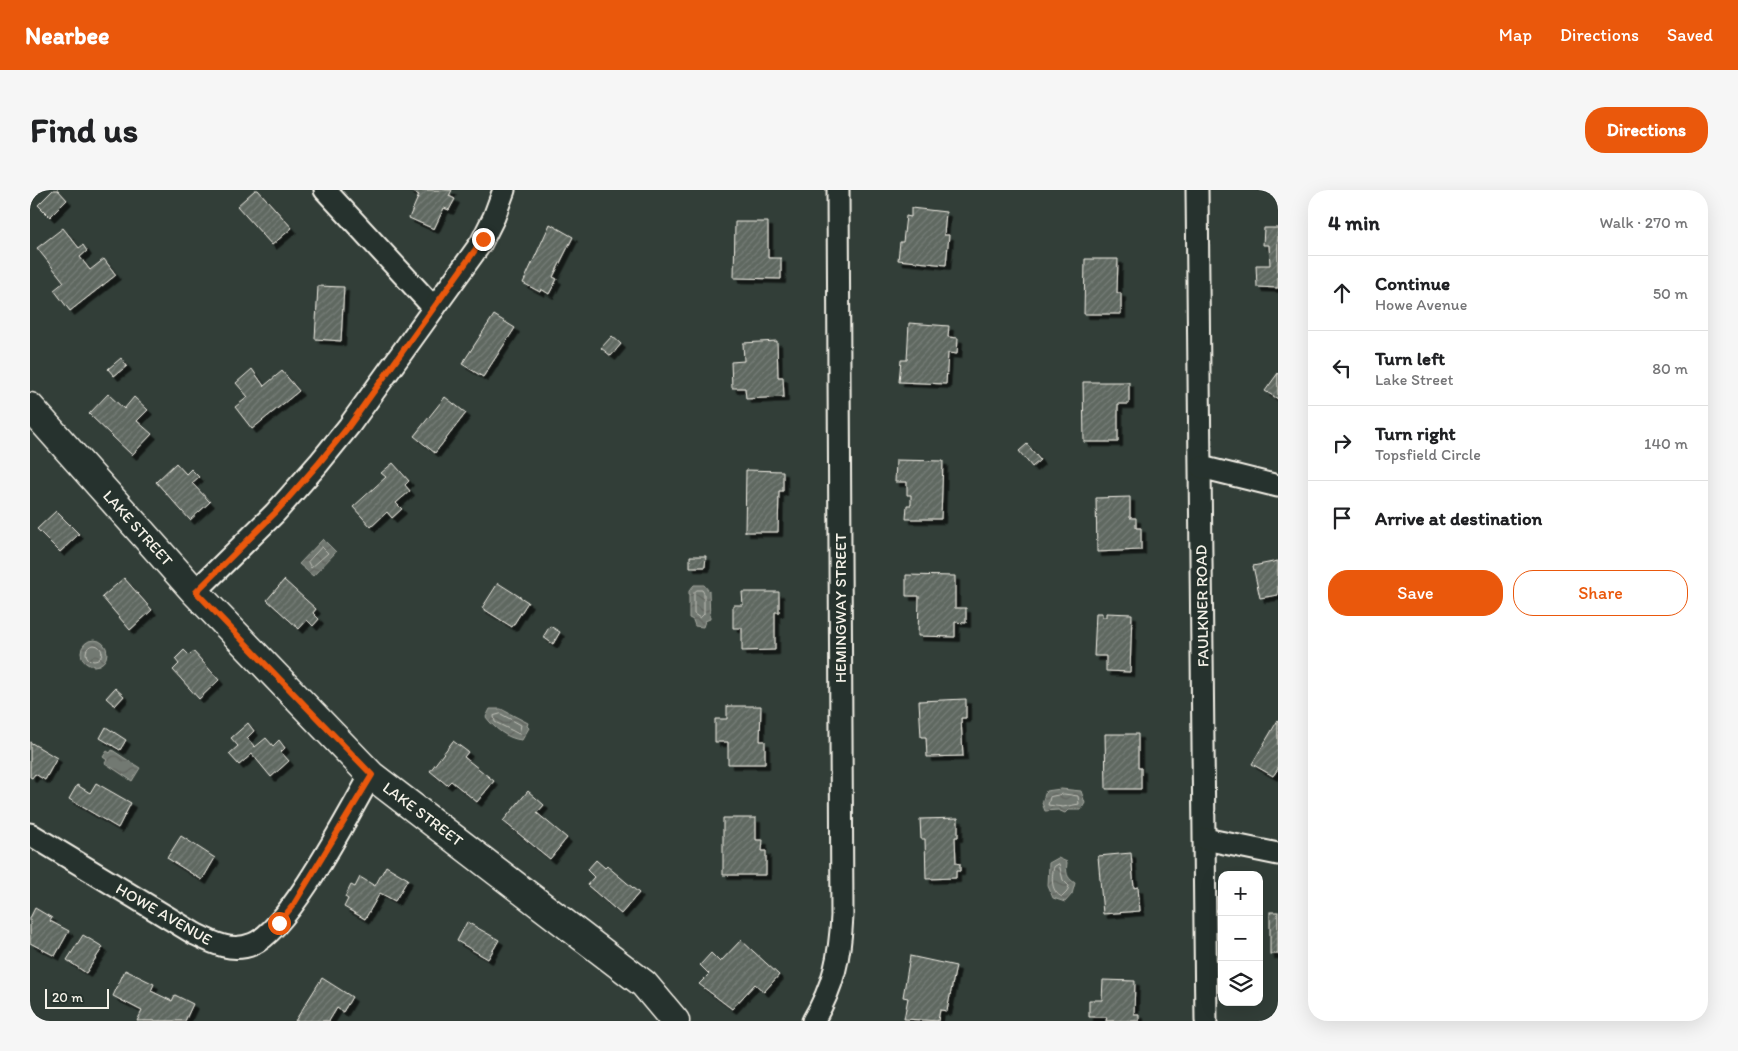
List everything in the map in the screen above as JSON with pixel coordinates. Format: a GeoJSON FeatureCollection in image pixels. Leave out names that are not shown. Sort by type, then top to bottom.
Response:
{"type":"FeatureCollection","features":[{"type":"Feature","properties":{"kind":"main road","name":"LAKE STREET"},"geometry":{"type":"LineString","coordinates":[[30,407],[196,592],[372,775],[644,984],[675,1021]]}},
{"type":"Feature","properties":{"kind":"street"},"geometry":{"type":"LineString","coordinates":[[325,190],[434,308]]}},
{"type":"Feature","properties":{"kind":"street"},"geometry":{"type":"LineString","coordinates":[[196,592],[275,513],[319,463],[483,239],[504,190]]}},
{"type":"Feature","properties":{"kind":"street","name":"HEMINGWAY STREET"},"geometry":{"type":"LineString","coordinates":[[813,1021],[834,979],[840,949],[842,916],[838,190]]}},
{"type":"Feature","properties":{"kind":"street","name":"FAULKNER ROAD"},"geometry":{"type":"LineString","coordinates":[[1197,190],[1206,1021]]}},
{"type":"Feature","properties":{"kind":"street"},"geometry":{"type":"LineString","coordinates":[[1200,467],[1278,486]]}},
{"type":"Feature","properties":{"kind":"street","name":"HOWE AVENUE"},"geometry":{"type":"LineString","coordinates":[[30,834],[194,934],[222,946],[244,946],[258,940],[284,917],[372,775]]}},
{"type":"Feature","properties":{"kind":"street"},"geometry":{"type":"LineString","coordinates":[[1205,839],[1278,854]]}},
{"type":"Feature","properties":{"kind":"water"},"geometry":{"type":"Polygon","coordinates":[[[323,539],[336,552],[313,576],[299,564],[323,539]]]}},
{"type":"Feature","properties":{"kind":"water"},"geometry":{"type":"Polygon","coordinates":[[[694,585],[704,585],[709,591],[710,619],[705,621],[703,627],[695,626],[693,620],[689,618],[689,591],[694,585]]]}},
{"type":"Feature","properties":{"kind":"water"},"geometry":{"type":"Polygon","coordinates":[[[94,640],[103,644],[107,653],[103,662],[94,666],[85,662],[81,653],[85,644],[94,640]]]}},
{"type":"Feature","properties":{"kind":"water"},"geometry":{"type":"Polygon","coordinates":[[[490,709],[501,709],[528,723],[527,726],[529,728],[522,740],[506,735],[492,725],[486,717],[490,709]]]}},
{"type":"Feature","properties":{"kind":"water"},"geometry":{"type":"Polygon","coordinates":[[[112,750],[140,768],[132,781],[105,763],[107,760],[103,757],[107,751],[110,753],[112,750]]]}},
{"type":"Feature","properties":{"kind":"water"},"geometry":{"type":"Polygon","coordinates":[[[1061,789],[1081,791],[1085,803],[1081,810],[1068,810],[1065,813],[1058,810],[1045,811],[1042,803],[1046,791],[1061,789]]]}},
{"type":"Feature","properties":{"kind":"water"},"geometry":{"type":"Polygon","coordinates":[[[1058,858],[1067,862],[1067,874],[1075,883],[1072,894],[1065,902],[1053,898],[1048,886],[1049,863],[1058,858]]]}},
{"type":"Feature","properties":{"kind":"building"},"geometry":{"type":"Polygon","coordinates":[[[53,190],[58,190],[67,200],[50,217],[38,205],[53,190]]]}},
{"type":"Feature","properties":{"kind":"building"},"geometry":{"type":"Polygon","coordinates":[[[255,190],[258,190],[292,228],[272,245],[237,206],[255,190]]]}},
{"type":"Feature","properties":{"kind":"building"},"geometry":{"type":"Polygon","coordinates":[[[409,190],[452,190],[449,196],[455,199],[449,210],[444,208],[434,229],[409,218],[419,195],[409,190]]]}},
{"type":"Feature","properties":{"kind":"building"},"geometry":{"type":"Polygon","coordinates":[[[911,208],[946,212],[944,235],[949,235],[946,265],[898,260],[900,242],[903,242],[906,216],[911,217],[911,208]]]}},
{"type":"Feature","properties":{"kind":"building"},"geometry":{"type":"Polygon","coordinates":[[[735,222],[768,222],[768,258],[781,258],[781,279],[734,278],[735,222]]]}},
{"type":"Feature","properties":{"kind":"building"},"geometry":{"type":"Polygon","coordinates":[[[550,224],[573,237],[553,277],[557,279],[549,294],[541,289],[540,292],[523,283],[550,224]]]}},
{"type":"Feature","properties":{"kind":"building"},"geometry":{"type":"Polygon","coordinates":[[[63,228],[79,248],[83,245],[87,251],[80,257],[90,270],[104,259],[116,275],[70,311],[54,290],[64,282],[37,248],[63,228]]]}},
{"type":"Feature","properties":{"kind":"building"},"geometry":{"type":"Polygon","coordinates":[[[1264,228],[1278,228],[1278,288],[1257,287],[1256,265],[1270,265],[1269,245],[1263,245],[1264,228]]]}},
{"type":"Feature","properties":{"kind":"building"},"geometry":{"type":"Polygon","coordinates":[[[1085,259],[1118,259],[1117,293],[1121,293],[1121,314],[1084,314],[1085,259]]]}},
{"type":"Feature","properties":{"kind":"building"},"geometry":{"type":"Polygon","coordinates":[[[318,286],[344,287],[341,341],[315,339],[318,286]]]}},
{"type":"Feature","properties":{"kind":"building"},"geometry":{"type":"Polygon","coordinates":[[[494,315],[515,328],[483,377],[462,364],[494,315]]]}},
{"type":"Feature","properties":{"kind":"building"},"geometry":{"type":"Polygon","coordinates":[[[909,323],[949,326],[948,337],[958,338],[957,354],[948,353],[946,384],[899,382],[901,360],[907,360],[909,323]]]}},
{"type":"Feature","properties":{"kind":"building"},"geometry":{"type":"Polygon","coordinates":[[[612,336],[621,344],[611,356],[601,348],[612,336]]]}},
{"type":"Feature","properties":{"kind":"building"},"geometry":{"type":"Polygon","coordinates":[[[777,341],[778,377],[783,377],[784,397],[746,399],[745,388],[732,388],[731,362],[744,361],[743,343],[777,341]]]}},
{"type":"Feature","properties":{"kind":"building"},"geometry":{"type":"Polygon","coordinates":[[[121,358],[127,366],[114,376],[108,369],[121,358]]]}},
{"type":"Feature","properties":{"kind":"building"},"geometry":{"type":"Polygon","coordinates":[[[252,369],[264,386],[282,371],[299,391],[252,429],[235,407],[248,397],[236,383],[252,369]]]}},
{"type":"Feature","properties":{"kind":"building"},"geometry":{"type":"Polygon","coordinates":[[[1278,373],[1278,399],[1265,391],[1278,373]]]}},
{"type":"Feature","properties":{"kind":"building"},"geometry":{"type":"Polygon","coordinates":[[[1083,382],[1129,382],[1129,404],[1118,404],[1118,442],[1084,442],[1083,382]]]}},
{"type":"Feature","properties":{"kind":"building"},"geometry":{"type":"Polygon","coordinates":[[[108,394],[124,409],[134,397],[148,410],[137,421],[152,434],[132,455],[89,414],[108,394]]]}},
{"type":"Feature","properties":{"kind":"building"},"geometry":{"type":"Polygon","coordinates":[[[445,397],[466,413],[435,453],[414,436],[445,397]]]}},
{"type":"Feature","properties":{"kind":"building"},"geometry":{"type":"Polygon","coordinates":[[[1027,444],[1040,460],[1032,467],[1019,451],[1027,444]]]}},
{"type":"Feature","properties":{"kind":"building"},"geometry":{"type":"Polygon","coordinates":[[[896,460],[943,461],[941,519],[906,519],[907,505],[911,505],[911,495],[907,495],[907,482],[895,482],[896,460]]]}},
{"type":"Feature","properties":{"kind":"building"},"geometry":{"type":"Polygon","coordinates":[[[176,463],[186,474],[191,469],[199,477],[192,483],[210,502],[190,520],[156,482],[176,463]]]}},
{"type":"Feature","properties":{"kind":"building"},"geometry":{"type":"Polygon","coordinates":[[[393,463],[409,481],[405,485],[410,491],[396,503],[402,509],[392,518],[387,512],[371,527],[353,507],[386,477],[381,473],[393,463]]]}},
{"type":"Feature","properties":{"kind":"building"},"geometry":{"type":"Polygon","coordinates":[[[746,470],[783,471],[783,491],[779,491],[778,532],[745,532],[746,470]]]}},
{"type":"Feature","properties":{"kind":"building"},"geometry":{"type":"Polygon","coordinates":[[[1130,497],[1130,518],[1136,518],[1136,528],[1141,528],[1141,550],[1097,552],[1096,498],[1130,497]]]}},
{"type":"Feature","properties":{"kind":"building"},"geometry":{"type":"Polygon","coordinates":[[[56,511],[79,534],[60,552],[37,529],[56,511]]]}},
{"type":"Feature","properties":{"kind":"building"},"geometry":{"type":"Polygon","coordinates":[[[690,556],[706,556],[705,567],[690,567],[690,556]]]}},
{"type":"Feature","properties":{"kind":"building"},"geometry":{"type":"Polygon","coordinates":[[[1278,561],[1278,595],[1260,598],[1253,566],[1278,561]]]}},
{"type":"Feature","properties":{"kind":"building"},"geometry":{"type":"Polygon","coordinates":[[[906,575],[955,576],[955,608],[966,608],[966,623],[955,622],[955,637],[918,636],[919,596],[906,596],[906,575]]]}},
{"type":"Feature","properties":{"kind":"building"},"geometry":{"type":"Polygon","coordinates":[[[124,578],[152,610],[130,630],[102,597],[124,578]]]}},
{"type":"Feature","properties":{"kind":"building"},"geometry":{"type":"Polygon","coordinates":[[[284,580],[316,609],[313,613],[319,619],[313,626],[307,620],[299,629],[267,600],[284,580]]]}},
{"type":"Feature","properties":{"kind":"building"},"geometry":{"type":"Polygon","coordinates":[[[498,583],[528,602],[512,627],[482,608],[498,583]]]}},
{"type":"Feature","properties":{"kind":"building"},"geometry":{"type":"Polygon","coordinates":[[[742,592],[779,592],[779,612],[775,612],[775,650],[742,651],[742,628],[733,628],[733,605],[743,605],[742,592]]]}},
{"type":"Feature","properties":{"kind":"building"},"geometry":{"type":"Polygon","coordinates":[[[1096,613],[1102,613],[1102,617],[1106,617],[1106,613],[1132,614],[1130,672],[1106,671],[1106,656],[1094,656],[1096,613]]]}},
{"type":"Feature","properties":{"kind":"building"},"geometry":{"type":"Polygon","coordinates":[[[550,626],[560,632],[553,644],[543,637],[550,626]]]}},
{"type":"Feature","properties":{"kind":"building"},"geometry":{"type":"Polygon","coordinates":[[[184,650],[189,655],[193,651],[219,680],[199,699],[173,670],[179,664],[175,659],[184,650]]]}},
{"type":"Feature","properties":{"kind":"building"},"geometry":{"type":"Polygon","coordinates":[[[115,688],[124,696],[115,706],[106,698],[115,688]]]}},
{"type":"Feature","properties":{"kind":"building"},"geometry":{"type":"Polygon","coordinates":[[[966,699],[966,718],[961,718],[963,756],[927,757],[926,737],[921,737],[919,701],[966,699]]]}},
{"type":"Feature","properties":{"kind":"building"},"geometry":{"type":"Polygon","coordinates":[[[727,706],[761,706],[760,741],[765,741],[765,764],[728,764],[728,742],[715,742],[715,719],[727,719],[727,706]]]}},
{"type":"Feature","properties":{"kind":"building"},"geometry":{"type":"Polygon","coordinates":[[[1278,720],[1278,769],[1273,776],[1252,764],[1278,720]]]}},
{"type":"Feature","properties":{"kind":"building"},"geometry":{"type":"Polygon","coordinates":[[[248,723],[254,731],[247,738],[255,747],[266,738],[273,746],[279,740],[285,748],[281,752],[289,761],[271,777],[252,754],[239,765],[229,754],[238,746],[231,738],[248,723]]]}},
{"type":"Feature","properties":{"kind":"building"},"geometry":{"type":"Polygon","coordinates":[[[106,727],[126,740],[120,750],[100,738],[106,727]]]}},
{"type":"Feature","properties":{"kind":"building"},"geometry":{"type":"Polygon","coordinates":[[[1105,734],[1138,734],[1138,768],[1141,768],[1141,789],[1106,789],[1105,734]]]}},
{"type":"Feature","properties":{"kind":"building"},"geometry":{"type":"Polygon","coordinates":[[[453,741],[468,752],[464,757],[494,781],[477,802],[451,781],[447,785],[430,771],[453,741]]]}},
{"type":"Feature","properties":{"kind":"building"},"geometry":{"type":"Polygon","coordinates":[[[30,742],[57,758],[45,780],[35,774],[32,778],[30,777],[30,742]]]}},
{"type":"Feature","properties":{"kind":"building"},"geometry":{"type":"Polygon","coordinates":[[[96,783],[131,803],[118,828],[69,799],[77,785],[90,793],[96,783]]]}},
{"type":"Feature","properties":{"kind":"building"},"geometry":{"type":"Polygon","coordinates":[[[528,791],[544,805],[537,813],[567,838],[550,859],[503,821],[528,791]]]}},
{"type":"Feature","properties":{"kind":"building"},"geometry":{"type":"Polygon","coordinates":[[[723,818],[756,818],[756,840],[763,840],[762,851],[766,851],[766,875],[723,875],[723,818]]]}},
{"type":"Feature","properties":{"kind":"building"},"geometry":{"type":"Polygon","coordinates":[[[958,818],[958,837],[955,837],[956,863],[960,864],[960,871],[956,871],[956,878],[926,879],[925,839],[921,839],[920,819],[958,818]]]}},
{"type":"Feature","properties":{"kind":"building"},"geometry":{"type":"Polygon","coordinates":[[[181,836],[215,858],[202,880],[167,858],[181,836]]]}},
{"type":"Feature","properties":{"kind":"building"},"geometry":{"type":"Polygon","coordinates":[[[1131,853],[1134,888],[1138,887],[1140,911],[1103,914],[1098,856],[1131,853]]]}},
{"type":"Feature","properties":{"kind":"building"},"geometry":{"type":"Polygon","coordinates":[[[596,860],[605,868],[607,866],[639,893],[621,914],[587,885],[594,877],[587,870],[596,860]]]}},
{"type":"Feature","properties":{"kind":"building"},"geometry":{"type":"Polygon","coordinates":[[[386,866],[408,879],[395,901],[380,893],[365,919],[344,907],[348,899],[345,897],[351,885],[355,887],[360,877],[375,886],[386,866]]]}},
{"type":"Feature","properties":{"kind":"building"},"geometry":{"type":"Polygon","coordinates":[[[35,908],[52,918],[50,921],[69,931],[55,956],[30,943],[30,918],[35,908]]]}},
{"type":"Feature","properties":{"kind":"building"},"geometry":{"type":"Polygon","coordinates":[[[1270,912],[1278,912],[1278,954],[1270,954],[1270,912]]]}},
{"type":"Feature","properties":{"kind":"building"},"geometry":{"type":"Polygon","coordinates":[[[467,922],[499,940],[488,959],[457,941],[467,922]]]}},
{"type":"Feature","properties":{"kind":"building"},"geometry":{"type":"Polygon","coordinates":[[[83,935],[103,947],[86,973],[67,960],[83,935]]]}},
{"type":"Feature","properties":{"kind":"building"},"geometry":{"type":"Polygon","coordinates":[[[741,940],[779,975],[764,992],[755,984],[732,1009],[699,984],[709,974],[700,965],[711,953],[720,962],[741,940]]]}},
{"type":"Feature","properties":{"kind":"building"},"geometry":{"type":"Polygon","coordinates":[[[910,956],[956,966],[947,1011],[940,1010],[938,1021],[904,1019],[908,998],[903,997],[910,956]]]}},
{"type":"Feature","properties":{"kind":"building"},"geometry":{"type":"Polygon","coordinates":[[[125,970],[154,984],[151,991],[172,1001],[175,995],[193,1004],[185,1021],[137,1021],[142,1011],[113,996],[125,970]]]}},
{"type":"Feature","properties":{"kind":"building"},"geometry":{"type":"Polygon","coordinates":[[[322,978],[352,997],[343,1012],[337,1008],[329,1021],[295,1021],[322,978]]]}},
{"type":"Feature","properties":{"kind":"building"},"geometry":{"type":"Polygon","coordinates":[[[1103,980],[1135,981],[1134,1014],[1139,1014],[1139,1021],[1106,1021],[1107,1017],[1089,1017],[1089,1000],[1102,1000],[1103,980]]]}},
{"type":"Feature","properties":{"kind":"route"},"geometry":{"type":"LineString","coordinates":[[279,923],[294,904],[372,775],[196,592],[275,513],[319,463],[349,426],[483,239]]}}]}
